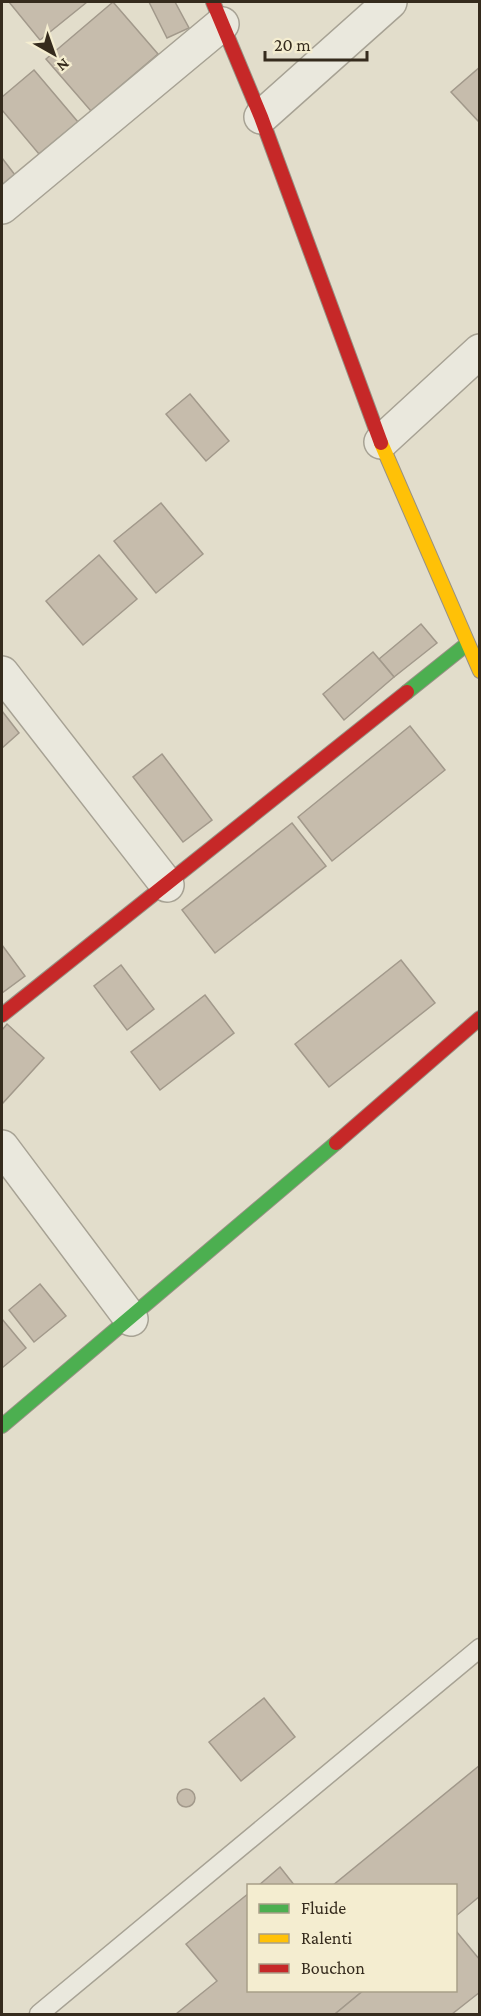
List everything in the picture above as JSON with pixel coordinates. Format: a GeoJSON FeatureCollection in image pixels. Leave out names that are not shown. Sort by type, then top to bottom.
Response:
{"type":"FeatureCollection","features":[{"type":"Feature","properties":{"kind":"street"},"geometry":{"type":"LineString","coordinates":[[261,117],[390,2]]}},
{"type":"Feature","properties":{"kind":"street"},"geometry":{"type":"LineString","coordinates":[[2,207],[218,13],[261,117],[381,442],[480,672]]}},
{"type":"Feature","properties":{"kind":"street"},"geometry":{"type":"LineString","coordinates":[[381,442],[480,351]]}},
{"type":"Feature","properties":{"kind":"street"},"geometry":{"type":"LineString","coordinates":[[2,1015],[467,644]]}},
{"type":"Feature","properties":{"kind":"street"},"geometry":{"type":"LineString","coordinates":[[2,673],[167,885]]}},
{"type":"Feature","properties":{"kind":"street"},"geometry":{"type":"LineString","coordinates":[[2,1426],[225,1240],[480,1018]]}},
{"type":"Feature","properties":{"kind":"street"},"geometry":{"type":"LineString","coordinates":[[2,1147],[131,1319]]}},
{"type":"Feature","properties":{"kind":"lane"},"geometry":{"type":"LineString","coordinates":[[39,2014],[480,1648]]}},
{"type":"Feature","properties":{"kind":"building"},"geometry":{"type":"Polygon","coordinates":[[[9,2],[87,2],[40,40],[9,2]]]}},
{"type":"Feature","properties":{"kind":"building"},"geometry":{"type":"Polygon","coordinates":[[[113,2],[158,54],[91,111],[46,59],[113,2]]]}},
{"type":"Feature","properties":{"kind":"building"},"geometry":{"type":"Polygon","coordinates":[[[149,2],[175,2],[189,28],[167,38],[149,2]]]}},
{"type":"Feature","properties":{"kind":"building"},"geometry":{"type":"Polygon","coordinates":[[[480,67],[480,123],[451,92],[480,67]]]}},
{"type":"Feature","properties":{"kind":"building"},"geometry":{"type":"Polygon","coordinates":[[[34,70],[78,122],[39,154],[2,110],[2,97],[34,70]]]}},
{"type":"Feature","properties":{"kind":"building"},"geometry":{"type":"Polygon","coordinates":[[[2,158],[15,175],[2,186],[2,158]]]}},
{"type":"Feature","properties":{"kind":"building"},"geometry":{"type":"Polygon","coordinates":[[[190,394],[229,441],[206,461],[166,414],[190,394]]]}},
{"type":"Feature","properties":{"kind":"building"},"geometry":{"type":"Polygon","coordinates":[[[161,503],[203,554],[156,593],[114,541],[161,503]]]}},
{"type":"Feature","properties":{"kind":"building"},"geometry":{"type":"Polygon","coordinates":[[[99,555],[137,599],[83,645],[46,601],[99,555]]]}},
{"type":"Feature","properties":{"kind":"building"},"geometry":{"type":"Polygon","coordinates":[[[421,624],[437,643],[394,677],[379,659],[421,624]]]}},
{"type":"Feature","properties":{"kind":"building"},"geometry":{"type":"Polygon","coordinates":[[[373,652],[394,677],[344,720],[323,694],[373,652]]]}},
{"type":"Feature","properties":{"kind":"building"},"geometry":{"type":"Polygon","coordinates":[[[2,711],[19,733],[2,748],[2,711]]]}},
{"type":"Feature","properties":{"kind":"building"},"geometry":{"type":"Polygon","coordinates":[[[410,726],[445,770],[332,861],[298,817],[410,726]]]}},
{"type":"Feature","properties":{"kind":"building"},"geometry":{"type":"Polygon","coordinates":[[[162,754],[212,820],[183,842],[133,777],[162,754]]]}},
{"type":"Feature","properties":{"kind":"building"},"geometry":{"type":"Polygon","coordinates":[[[292,823],[326,866],[215,953],[182,910],[292,823]]]}},
{"type":"Feature","properties":{"kind":"building"},"geometry":{"type":"Polygon","coordinates":[[[2,945],[25,976],[2,993],[2,945]]]}},
{"type":"Feature","properties":{"kind":"building"},"geometry":{"type":"Polygon","coordinates":[[[401,960],[435,1003],[329,1087],[295,1044],[401,960]]]}},
{"type":"Feature","properties":{"kind":"building"},"geometry":{"type":"Polygon","coordinates":[[[121,965],[154,1009],[127,1030],[94,986],[121,965]]]}},
{"type":"Feature","properties":{"kind":"building"},"geometry":{"type":"Polygon","coordinates":[[[205,995],[234,1033],[160,1090],[131,1052],[205,995]]]}},
{"type":"Feature","properties":{"kind":"building"},"geometry":{"type":"Polygon","coordinates":[[[7,1024],[44,1058],[2,1104],[2,1030],[7,1024]]]}},
{"type":"Feature","properties":{"kind":"building"},"geometry":{"type":"Polygon","coordinates":[[[40,1284],[66,1316],[34,1342],[9,1310],[40,1284]]]}},
{"type":"Feature","properties":{"kind":"building"},"geometry":{"type":"Polygon","coordinates":[[[2,1319],[26,1348],[2,1368],[2,1319]]]}},
{"type":"Feature","properties":{"kind":"building"},"geometry":{"type":"Polygon","coordinates":[[[264,1698],[295,1737],[241,1781],[209,1742],[264,1698]]]}},
{"type":"Feature","properties":{"kind":"building"},"geometry":{"type":"Polygon","coordinates":[[[480,1765],[480,1896],[457,1915],[457,1884],[334,1884],[480,1765]]]}},
{"type":"Feature","properties":{"kind":"building"},"geometry":{"type":"Polygon","coordinates":[[[186,1789],[192,1792],[195,1798],[192,1804],[186,1807],[180,1804],[177,1798],[180,1792],[186,1789]]]}},
{"type":"Feature","properties":{"kind":"building"},"geometry":{"type":"Polygon","coordinates":[[[280,1867],[293,1884],[260,1884],[280,1867]]]}},
{"type":"Feature","properties":{"kind":"building"},"geometry":{"type":"Polygon","coordinates":[[[247,1895],[247,1992],[362,1992],[335,2014],[176,2014],[217,1981],[186,1944],[247,1895]]]}},
{"type":"Feature","properties":{"kind":"building"},"geometry":{"type":"Polygon","coordinates":[[[457,1932],[480,1960],[480,1992],[452,2014],[335,2014],[362,1992],[457,1992],[457,1932]]]}},
{"type":"Feature","properties":{"kind":"traffic: fast"},"geometry":{"type":"LineString","coordinates":[[407,692],[467,644]]}},
{"type":"Feature","properties":{"kind":"traffic: fast"},"geometry":{"type":"LineString","coordinates":[[2,1426],[336,1143]]}},
{"type":"Feature","properties":{"kind":"traffic: slow"},"geometry":{"type":"LineString","coordinates":[[381,443],[480,671]]}},
{"type":"Feature","properties":{"kind":"traffic: jam"},"geometry":{"type":"LineString","coordinates":[[213,2],[261,117],[381,443]]}},
{"type":"Feature","properties":{"kind":"traffic: jam"},"geometry":{"type":"LineString","coordinates":[[2,1015],[407,692]]}},
{"type":"Feature","properties":{"kind":"traffic: jam"},"geometry":{"type":"LineString","coordinates":[[336,1143],[480,1018]]}}]}
